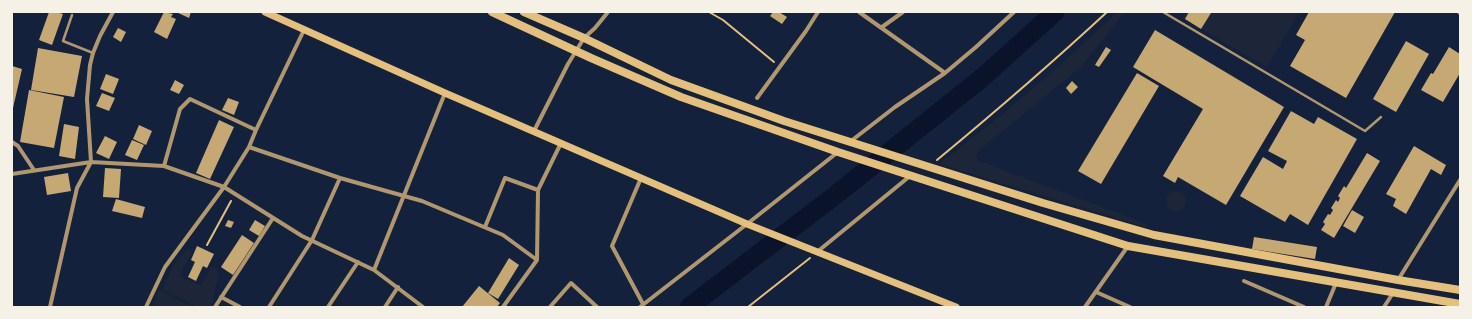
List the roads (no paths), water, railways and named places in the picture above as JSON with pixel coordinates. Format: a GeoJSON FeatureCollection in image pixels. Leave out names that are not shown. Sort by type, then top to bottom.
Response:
{"type":"FeatureCollection","features":[{"type":"Feature","properties":{"kind":"highway"},"geometry":{"type":"LineString","coordinates":[[492,12],[681,98],[838,152],[1128,246],[1460,304]]}},
{"type":"Feature","properties":{"kind":"highway"},"geometry":{"type":"LineString","coordinates":[[524,12],[584,38],[671,80],[784,121],[851,141],[924,166],[1154,235],[1460,290]]}},
{"type":"Feature","properties":{"kind":"main road"},"geometry":{"type":"LineString","coordinates":[[265,12],[445,93],[748,224],[956,307]]}},
{"type":"Feature","properties":{"kind":"street"},"geometry":{"type":"LineString","coordinates":[[50,307],[77,188],[91,162],[86,99],[90,65],[100,36],[113,12]]}},
{"type":"Feature","properties":{"kind":"street"},"geometry":{"type":"LineString","coordinates":[[534,131],[568,64],[584,38],[595,28],[608,12]]}},
{"type":"Feature","properties":{"kind":"street"},"geometry":{"type":"LineString","coordinates":[[757,98],[806,31],[818,12]]}},
{"type":"Feature","properties":{"kind":"street"},"geometry":{"type":"LineString","coordinates":[[859,12],[945,73]]}},
{"type":"Feature","properties":{"kind":"street"},"geometry":{"type":"LineString","coordinates":[[882,27],[903,12]]}},
{"type":"Feature","properties":{"kind":"street"},"geometry":{"type":"LineString","coordinates":[[851,141],[895,107],[945,73],[1014,12]]}},
{"type":"Feature","properties":{"kind":"street"},"geometry":{"type":"LineString","coordinates":[[146,307],[165,267],[224,187],[250,147],[256,130],[304,30]]}},
{"type":"Feature","properties":{"kind":"street"},"geometry":{"type":"LineString","coordinates":[[374,270],[402,196],[445,93]]}},
{"type":"Feature","properties":{"kind":"street"},"geometry":{"type":"LineString","coordinates":[[164,166],[180,109],[190,100],[256,130]]}},
{"type":"Feature","properties":{"kind":"street"},"geometry":{"type":"LineString","coordinates":[[12,142],[18,146],[34,170]]}},
{"type":"Feature","properties":{"kind":"street"},"geometry":{"type":"LineString","coordinates":[[503,307],[537,260],[538,190],[561,143]]}},
{"type":"Feature","properties":{"kind":"street"},"geometry":{"type":"LineString","coordinates":[[250,147],[340,178],[402,196],[422,200],[503,235],[537,260]]}},
{"type":"Feature","properties":{"kind":"street"},"geometry":{"type":"LineString","coordinates":[[641,178],[612,246],[642,306],[838,152]]}},
{"type":"Feature","properties":{"kind":"street"},"geometry":{"type":"LineString","coordinates":[[12,174],[91,162],[164,166],[224,187],[302,236],[374,270],[423,307]]}},
{"type":"Feature","properties":{"kind":"street"},"geometry":{"type":"LineString","coordinates":[[817,252],[912,175]]}},
{"type":"Feature","properties":{"kind":"street"},"geometry":{"type":"LineString","coordinates":[[269,307],[312,240],[340,178]]}},
{"type":"Feature","properties":{"kind":"street"},"geometry":{"type":"LineString","coordinates":[[485,227],[505,178],[538,190]]}},
{"type":"Feature","properties":{"kind":"street"},"geometry":{"type":"LineString","coordinates":[[1398,280],[1460,180]]}},
{"type":"Feature","properties":{"kind":"street"},"geometry":{"type":"LineString","coordinates":[[215,307],[273,218]]}},
{"type":"Feature","properties":{"kind":"street"},"geometry":{"type":"LineString","coordinates":[[1085,307],[1128,246]]}},
{"type":"Feature","properties":{"kind":"street"},"geometry":{"type":"LineString","coordinates":[[328,307],[358,262]]}},
{"type":"Feature","properties":{"kind":"street"},"geometry":{"type":"LineString","coordinates":[[1244,281],[1304,307]]}},
{"type":"Feature","properties":{"kind":"street"},"geometry":{"type":"LineString","coordinates":[[550,307],[571,283],[597,307]]}},
{"type":"Feature","properties":{"kind":"street"},"geometry":{"type":"LineString","coordinates":[[1326,307],[1336,283]]}},
{"type":"Feature","properties":{"kind":"street"},"geometry":{"type":"LineString","coordinates":[[385,307],[398,287]]}},
{"type":"Feature","properties":{"kind":"street"},"geometry":{"type":"LineString","coordinates":[[1096,292],[1130,307]]}},
{"type":"Feature","properties":{"kind":"street"},"geometry":{"type":"LineString","coordinates":[[1384,307],[1393,292]]}},
{"type":"Feature","properties":{"kind":"street"},"geometry":{"type":"LineString","coordinates":[[221,296],[240,307]]}},
{"type":"Feature","properties":{"kind":"lane"},"geometry":{"type":"LineString","coordinates":[[1163,12],[1364,131],[1382,117]]}},
{"type":"Feature","properties":{"kind":"lane"},"geometry":{"type":"LineString","coordinates":[[72,15],[63,41],[93,53]]}},
{"type":"Feature","properties":{"kind":"waterway"},"geometry":{"type":"LineString","coordinates":[[689,307],[833,197],[983,77],[1055,12]]}}]}
